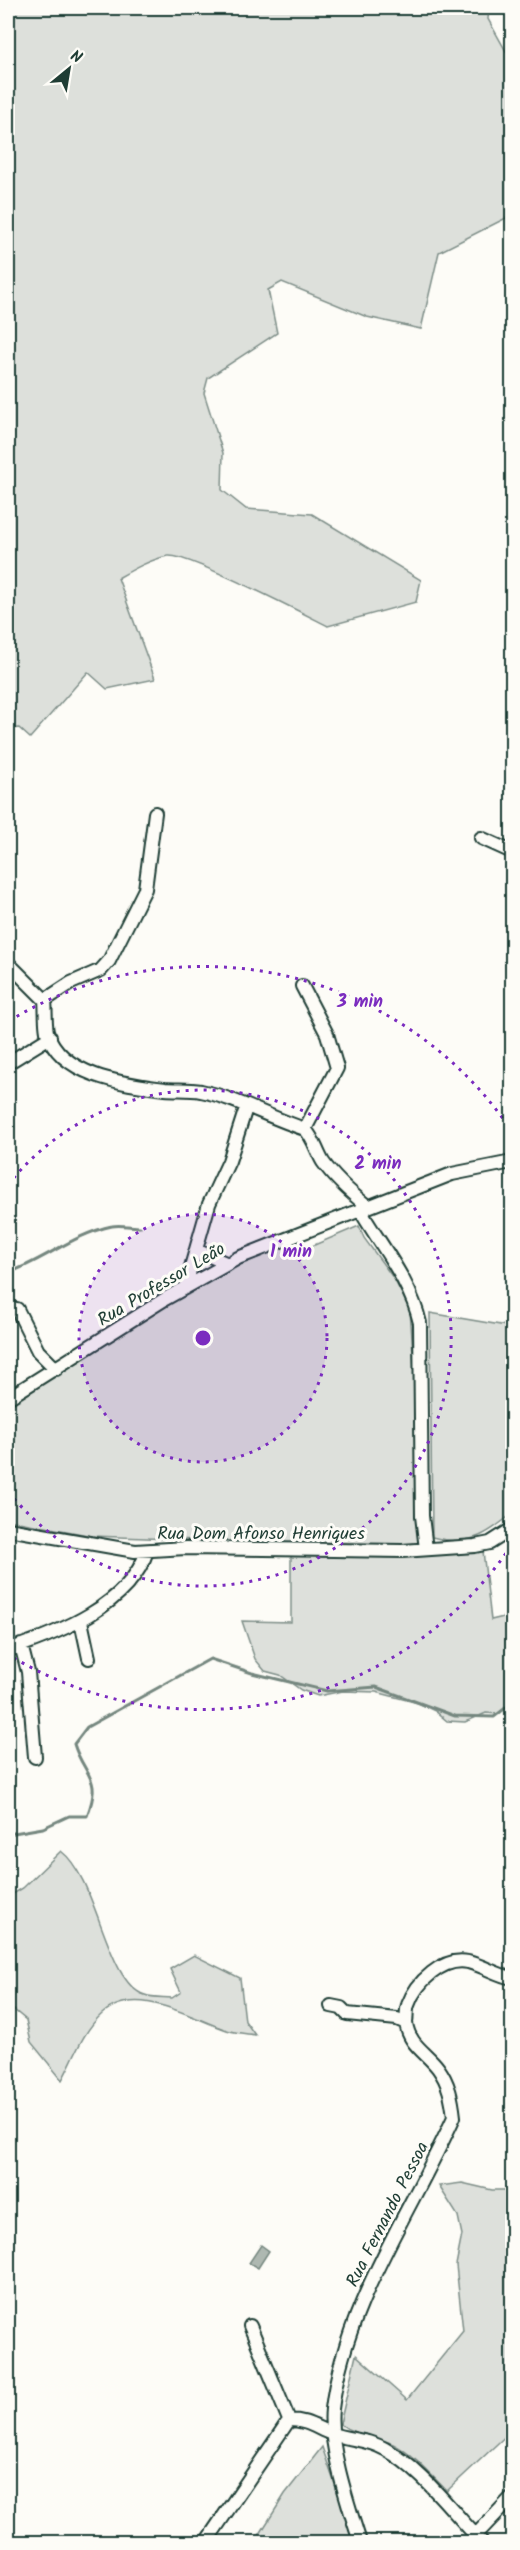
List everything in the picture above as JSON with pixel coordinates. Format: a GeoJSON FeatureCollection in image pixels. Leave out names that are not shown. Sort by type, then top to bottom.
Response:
{"type":"FeatureCollection","features":[{"type":"Feature","properties":{"kind":"street"},"geometry":{"type":"LineString","coordinates":[[45,999],[71,983],[101,970],[110,961],[145,890],[155,813]]}},
{"type":"Feature","properties":{"kind":"street"},"geometry":{"type":"LineString","coordinates":[[481,838],[513,852]]}},
{"type":"Feature","properties":{"kind":"street"},"geometry":{"type":"LineString","coordinates":[[8,963],[45,999],[47,1031],[55,1046],[78,1068],[94,1075],[166,1089],[200,1090],[222,1096],[246,1108],[304,1129],[314,1139],[322,1160],[347,1189],[367,1206],[363,1215],[407,1286],[415,1302],[420,1323],[422,1516],[426,1549]]}},
{"type":"Feature","properties":{"kind":"street"},"geometry":{"type":"LineString","coordinates":[[302,986],[327,1034],[337,1068],[304,1129]]}},
{"type":"Feature","properties":{"kind":"street"},"geometry":{"type":"LineString","coordinates":[[8,1063],[50,1037]]}},
{"type":"Feature","properties":{"kind":"street"},"geometry":{"type":"LineString","coordinates":[[185,1288],[209,1203],[229,1161],[246,1108]]}},
{"type":"Feature","properties":{"kind":"street","name":"Rua Professor Leão"},"geometry":{"type":"LineString","coordinates":[[8,1398],[185,1288],[228,1264],[367,1206],[452,1174],[513,1162]]}},
{"type":"Feature","properties":{"kind":"street"},"geometry":{"type":"LineString","coordinates":[[196,1250],[228,1264]]}},
{"type":"Feature","properties":{"kind":"street"},"geometry":{"type":"LineString","coordinates":[[17,1309],[38,1351],[56,1369]]}},
{"type":"Feature","properties":{"kind":"street","name":"Rua Dom Afonso Henriques"},"geometry":{"type":"LineString","coordinates":[[8,1529],[135,1551],[186,1548],[348,1551],[426,1549],[490,1543],[513,1529]]}},
{"type":"Feature","properties":{"kind":"street"},"geometry":{"type":"LineString","coordinates":[[8,1650],[81,1621],[121,1589],[139,1568],[147,1551]]}},
{"type":"Feature","properties":{"kind":"street"},"geometry":{"type":"LineString","coordinates":[[81,1621],[89,1658]]}},
{"type":"Feature","properties":{"kind":"street"},"geometry":{"type":"LineString","coordinates":[[21,1645],[28,1672],[35,1757]]}},
{"type":"Feature","properties":{"kind":"street"},"geometry":{"type":"LineString","coordinates":[[331,2006],[341,2008],[347,2014],[397,2019],[406,2023],[407,2006],[414,1994],[421,1983],[440,1967],[455,1961],[469,1962],[513,1978]]}},
{"type":"Feature","properties":{"kind":"street","name":"Rua Fernando Pessoa"},"geometry":{"type":"LineString","coordinates":[[360,2542],[333,2434],[332,2410],[354,2320],[454,2117],[447,2083],[437,2067],[408,2036],[406,2023]]}},
{"type":"Feature","properties":{"kind":"street"},"geometry":{"type":"LineString","coordinates":[[250,2326],[289,2420]]}},
{"type":"Feature","properties":{"kind":"street"},"geometry":{"type":"LineString","coordinates":[[289,2420],[304,2420],[333,2434],[362,2439],[386,2449],[413,2471],[479,2539],[513,2497]]}},
{"type":"Feature","properties":{"kind":"street"},"geometry":{"type":"LineString","coordinates":[[206,2542],[289,2420]]}},
{"type":"Feature","properties":{"kind":"shaded area"},"geometry":{"type":"Polygon","coordinates":[[[8,8],[489,8],[488,19],[512,62],[512,215],[439,252],[421,329],[367,317],[282,282],[268,290],[277,333],[208,378],[204,393],[223,453],[222,490],[246,509],[312,514],[421,580],[416,602],[328,626],[198,564],[168,556],[155,560],[118,578],[155,679],[107,689],[88,672],[30,738],[19,728],[8,729],[8,8]]]}},
{"type":"Feature","properties":{"kind":"shaded area"},"geometry":{"type":"Polygon","coordinates":[[[359,1226],[364,1238],[394,1279],[410,1310],[417,1412],[419,1544],[324,1545],[93,1536],[8,1520],[8,1403],[25,1395],[70,1360],[171,1295],[288,1239],[293,1252],[298,1252],[359,1226]]]}},
{"type":"Feature","properties":{"kind":"shaded area"},"geometry":{"type":"Polygon","coordinates":[[[430,1313],[512,1327],[512,1514],[484,1534],[466,1540],[456,1541],[432,1537],[430,1313]]]}},
{"type":"Feature","properties":{"kind":"shaded area"},"geometry":{"type":"Polygon","coordinates":[[[483,1551],[491,1620],[512,1615],[512,1701],[498,1714],[486,1713],[465,1722],[447,1721],[435,1711],[418,1703],[376,1692],[343,1691],[318,1696],[301,1690],[280,1675],[265,1671],[255,1659],[242,1621],[291,1622],[291,1556],[483,1551]]]}},
{"type":"Feature","properties":{"kind":"shaded area"},"geometry":{"type":"Polygon","coordinates":[[[61,1851],[74,1865],[84,1884],[111,1952],[132,1987],[148,1996],[172,1998],[181,1992],[170,1969],[194,1955],[240,1978],[245,2021],[255,2035],[228,2030],[180,2011],[147,2002],[116,2005],[95,2021],[62,2080],[31,2042],[26,2020],[8,2005],[8,1897],[23,1888],[61,1851]]]}},
{"type":"Feature","properties":{"kind":"shaded area"},"geometry":{"type":"Polygon","coordinates":[[[462,2183],[492,2190],[512,2190],[512,2430],[447,2491],[401,2449],[340,2424],[356,2355],[407,2400],[463,2331],[456,2265],[462,2235],[458,2216],[439,2186],[462,2183]]]}},
{"type":"Feature","properties":{"kind":"shaded area"},"geometry":{"type":"Polygon","coordinates":[[[261,2245],[269,2251],[258,2268],[249,2263],[261,2245]]]}},
{"type":"Feature","properties":{"kind":"shaded area"},"geometry":{"type":"Polygon","coordinates":[[[322,2447],[355,2542],[255,2542],[285,2494],[322,2447]]]}},
{"type":"Feature","properties":{"kind":"waterway"},"geometry":{"type":"LineString","coordinates":[[8,1273],[98,1230],[115,1225],[140,1227]]}},
{"type":"Feature","properties":{"kind":"waterway"},"geometry":{"type":"LineString","coordinates":[[8,1834],[43,1828],[69,1816],[87,1816],[93,1784],[74,1744],[87,1727],[210,1659],[252,1673],[327,1691],[376,1687],[455,1716],[494,1717],[512,1703]]}}]}
